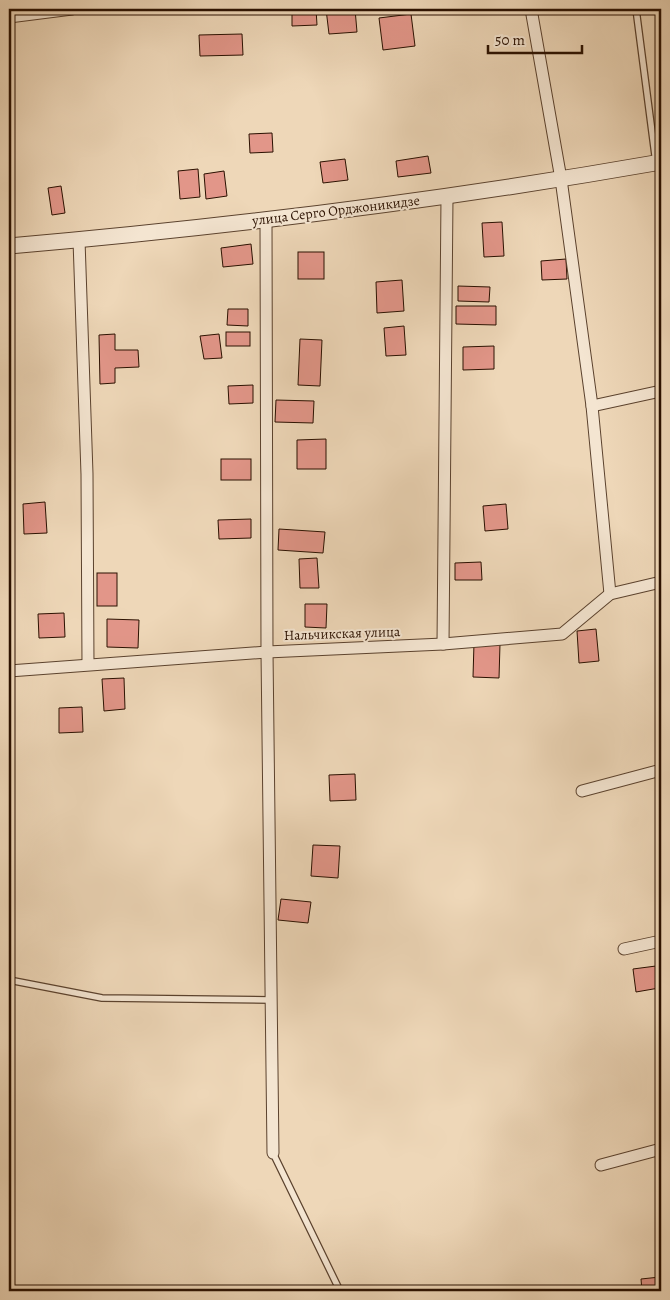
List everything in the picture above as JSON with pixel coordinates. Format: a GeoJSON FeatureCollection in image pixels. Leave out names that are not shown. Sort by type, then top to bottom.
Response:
{"type":"FeatureCollection","features":[{"type":"Feature","properties":{"kind":"street"},"geometry":{"type":"LineString","coordinates":[[9,17],[72,9]]}},
{"type":"Feature","properties":{"kind":"street"},"geometry":{"type":"LineString","coordinates":[[531,9],[561,179],[592,406],[610,594]]}},
{"type":"Feature","properties":{"kind":"street","name":"улица Серго Орджоникидзе"},"geometry":{"type":"LineString","coordinates":[[9,246],[266,219],[447,196],[659,162]]}},
{"type":"Feature","properties":{"kind":"street"},"geometry":{"type":"LineString","coordinates":[[444,644],[447,196]]}},
{"type":"Feature","properties":{"kind":"street"},"geometry":{"type":"LineString","coordinates":[[266,219],[267,652],[273,1153]]}},
{"type":"Feature","properties":{"kind":"street"},"geometry":{"type":"LineString","coordinates":[[79,240],[87,474],[88,664]]}},
{"type":"Feature","properties":{"kind":"street"},"geometry":{"type":"LineString","coordinates":[[592,406],[661,391]]}},
{"type":"Feature","properties":{"kind":"street","name":"Нальчикская улица"},"geometry":{"type":"LineString","coordinates":[[9,671],[267,652],[444,644],[562,634],[610,594],[661,582]]}},
{"type":"Feature","properties":{"kind":"street"},"geometry":{"type":"LineString","coordinates":[[582,791],[661,770]]}},
{"type":"Feature","properties":{"kind":"street"},"geometry":{"type":"LineString","coordinates":[[624,949],[661,941]]}},
{"type":"Feature","properties":{"kind":"street"},"geometry":{"type":"LineString","coordinates":[[601,1165],[661,1149]]}},
{"type":"Feature","properties":{"kind":"lane"},"geometry":{"type":"LineString","coordinates":[[636,9],[659,162]]}},
{"type":"Feature","properties":{"kind":"lane"},"geometry":{"type":"LineString","coordinates":[[9,980],[102,998],[271,1000]]}},
{"type":"Feature","properties":{"kind":"lane"},"geometry":{"type":"LineString","coordinates":[[273,1153],[340,1291]]}},
{"type":"Feature","properties":{"kind":"building"},"geometry":{"type":"Polygon","coordinates":[[[292,9],[316,9],[317,25],[292,26],[292,9]]]}},
{"type":"Feature","properties":{"kind":"building"},"geometry":{"type":"Polygon","coordinates":[[[326,9],[355,9],[357,32],[329,34],[326,9]]]}},
{"type":"Feature","properties":{"kind":"building"},"geometry":{"type":"Polygon","coordinates":[[[411,14],[415,46],[383,50],[379,18],[411,14]]]}},
{"type":"Feature","properties":{"kind":"building"},"geometry":{"type":"Polygon","coordinates":[[[242,34],[243,55],[200,56],[199,35],[242,34]]]}},
{"type":"Feature","properties":{"kind":"building"},"geometry":{"type":"Polygon","coordinates":[[[661,57],[661,89],[656,58],[661,57]]]}},
{"type":"Feature","properties":{"kind":"building"},"geometry":{"type":"Polygon","coordinates":[[[272,133],[273,152],[250,153],[249,134],[272,133]]]}},
{"type":"Feature","properties":{"kind":"building"},"geometry":{"type":"Polygon","coordinates":[[[428,156],[431,173],[398,177],[396,161],[428,156]]]}},
{"type":"Feature","properties":{"kind":"building"},"geometry":{"type":"Polygon","coordinates":[[[345,159],[348,180],[323,183],[320,162],[345,159]]]}},
{"type":"Feature","properties":{"kind":"building"},"geometry":{"type":"Polygon","coordinates":[[[198,169],[200,197],[180,199],[178,171],[198,169]]]}},
{"type":"Feature","properties":{"kind":"building"},"geometry":{"type":"Polygon","coordinates":[[[224,171],[227,196],[206,199],[204,174],[224,171]]]}},
{"type":"Feature","properties":{"kind":"building"},"geometry":{"type":"Polygon","coordinates":[[[61,186],[65,213],[52,215],[48,188],[61,186]]]}},
{"type":"Feature","properties":{"kind":"building"},"geometry":{"type":"Polygon","coordinates":[[[502,222],[504,256],[484,257],[482,223],[502,222]]]}},
{"type":"Feature","properties":{"kind":"building"},"geometry":{"type":"Polygon","coordinates":[[[251,244],[253,264],[223,267],[221,248],[251,244]]]}},
{"type":"Feature","properties":{"kind":"building"},"geometry":{"type":"Polygon","coordinates":[[[298,252],[324,252],[324,279],[298,279],[298,252]]]}},
{"type":"Feature","properties":{"kind":"building"},"geometry":{"type":"Polygon","coordinates":[[[566,259],[567,279],[542,280],[541,261],[566,259]]]}},
{"type":"Feature","properties":{"kind":"building"},"geometry":{"type":"Polygon","coordinates":[[[402,280],[404,311],[377,313],[376,282],[402,280]]]}},
{"type":"Feature","properties":{"kind":"building"},"geometry":{"type":"Polygon","coordinates":[[[458,286],[490,287],[489,302],[458,301],[458,286]]]}},
{"type":"Feature","properties":{"kind":"building"},"geometry":{"type":"Polygon","coordinates":[[[456,306],[496,306],[496,325],[456,324],[456,306]]]}},
{"type":"Feature","properties":{"kind":"building"},"geometry":{"type":"Polygon","coordinates":[[[228,309],[248,309],[248,326],[227,325],[228,309]]]}},
{"type":"Feature","properties":{"kind":"building"},"geometry":{"type":"Polygon","coordinates":[[[404,326],[406,355],[386,356],[384,328],[404,326]]]}},
{"type":"Feature","properties":{"kind":"building"},"geometry":{"type":"Polygon","coordinates":[[[226,332],[250,332],[250,346],[226,346],[226,332]]]}},
{"type":"Feature","properties":{"kind":"building"},"geometry":{"type":"Polygon","coordinates":[[[115,334],[115,350],[138,350],[139,367],[115,368],[115,383],[100,384],[99,335],[115,334]]]}},
{"type":"Feature","properties":{"kind":"building"},"geometry":{"type":"Polygon","coordinates":[[[219,334],[222,358],[204,359],[200,336],[219,334]]]}},
{"type":"Feature","properties":{"kind":"building"},"geometry":{"type":"Polygon","coordinates":[[[300,339],[322,340],[320,386],[298,385],[300,339]]]}},
{"type":"Feature","properties":{"kind":"building"},"geometry":{"type":"Polygon","coordinates":[[[494,346],[494,369],[463,370],[463,347],[494,346]]]}},
{"type":"Feature","properties":{"kind":"building"},"geometry":{"type":"Polygon","coordinates":[[[253,385],[253,403],[229,404],[228,386],[253,385]]]}},
{"type":"Feature","properties":{"kind":"building"},"geometry":{"type":"Polygon","coordinates":[[[276,400],[314,401],[313,423],[275,422],[276,400]]]}},
{"type":"Feature","properties":{"kind":"building"},"geometry":{"type":"Polygon","coordinates":[[[326,439],[326,469],[297,469],[297,440],[326,439]]]}},
{"type":"Feature","properties":{"kind":"building"},"geometry":{"type":"Polygon","coordinates":[[[221,459],[251,459],[251,480],[221,480],[221,459]]]}},
{"type":"Feature","properties":{"kind":"building"},"geometry":{"type":"Polygon","coordinates":[[[45,502],[47,533],[24,534],[23,504],[45,502]]]}},
{"type":"Feature","properties":{"kind":"building"},"geometry":{"type":"Polygon","coordinates":[[[506,504],[508,529],[485,531],[483,506],[506,504]]]}},
{"type":"Feature","properties":{"kind":"building"},"geometry":{"type":"Polygon","coordinates":[[[251,519],[251,538],[219,539],[218,520],[251,519]]]}},
{"type":"Feature","properties":{"kind":"building"},"geometry":{"type":"Polygon","coordinates":[[[279,529],[325,532],[323,553],[278,550],[279,529]]]}},
{"type":"Feature","properties":{"kind":"building"},"geometry":{"type":"Polygon","coordinates":[[[317,558],[319,588],[300,588],[299,559],[317,558]]]}},
{"type":"Feature","properties":{"kind":"building"},"geometry":{"type":"Polygon","coordinates":[[[481,562],[482,580],[455,580],[455,563],[481,562]]]}},
{"type":"Feature","properties":{"kind":"building"},"geometry":{"type":"Polygon","coordinates":[[[97,573],[117,573],[117,606],[97,606],[97,573]]]}},
{"type":"Feature","properties":{"kind":"building"},"geometry":{"type":"Polygon","coordinates":[[[305,604],[327,604],[326,628],[305,627],[305,604]]]}},
{"type":"Feature","properties":{"kind":"building"},"geometry":{"type":"Polygon","coordinates":[[[64,613],[65,637],[39,638],[38,614],[64,613]]]}},
{"type":"Feature","properties":{"kind":"building"},"geometry":{"type":"Polygon","coordinates":[[[107,619],[139,620],[138,648],[107,647],[107,619]]]}},
{"type":"Feature","properties":{"kind":"building"},"geometry":{"type":"Polygon","coordinates":[[[596,629],[599,661],[579,663],[577,631],[596,629]]]}},
{"type":"Feature","properties":{"kind":"building"},"geometry":{"type":"Polygon","coordinates":[[[474,643],[500,644],[499,678],[473,677],[474,643]]]}},
{"type":"Feature","properties":{"kind":"building"},"geometry":{"type":"Polygon","coordinates":[[[124,678],[125,709],[104,711],[102,679],[124,678]]]}},
{"type":"Feature","properties":{"kind":"building"},"geometry":{"type":"Polygon","coordinates":[[[82,707],[83,732],[59,733],[59,708],[82,707]]]}},
{"type":"Feature","properties":{"kind":"building"},"geometry":{"type":"Polygon","coordinates":[[[355,774],[356,800],[330,801],[329,775],[355,774]]]}},
{"type":"Feature","properties":{"kind":"building"},"geometry":{"type":"Polygon","coordinates":[[[313,845],[340,846],[338,878],[311,876],[313,845]]]}},
{"type":"Feature","properties":{"kind":"building"},"geometry":{"type":"Polygon","coordinates":[[[281,899],[311,902],[308,923],[278,920],[281,899]]]}},
{"type":"Feature","properties":{"kind":"building"},"geometry":{"type":"Polygon","coordinates":[[[656,966],[659,988],[636,992],[633,969],[656,966]]]}},
{"type":"Feature","properties":{"kind":"building"},"geometry":{"type":"Polygon","coordinates":[[[660,1277],[661,1291],[642,1291],[641,1279],[660,1277]]]}}]}
